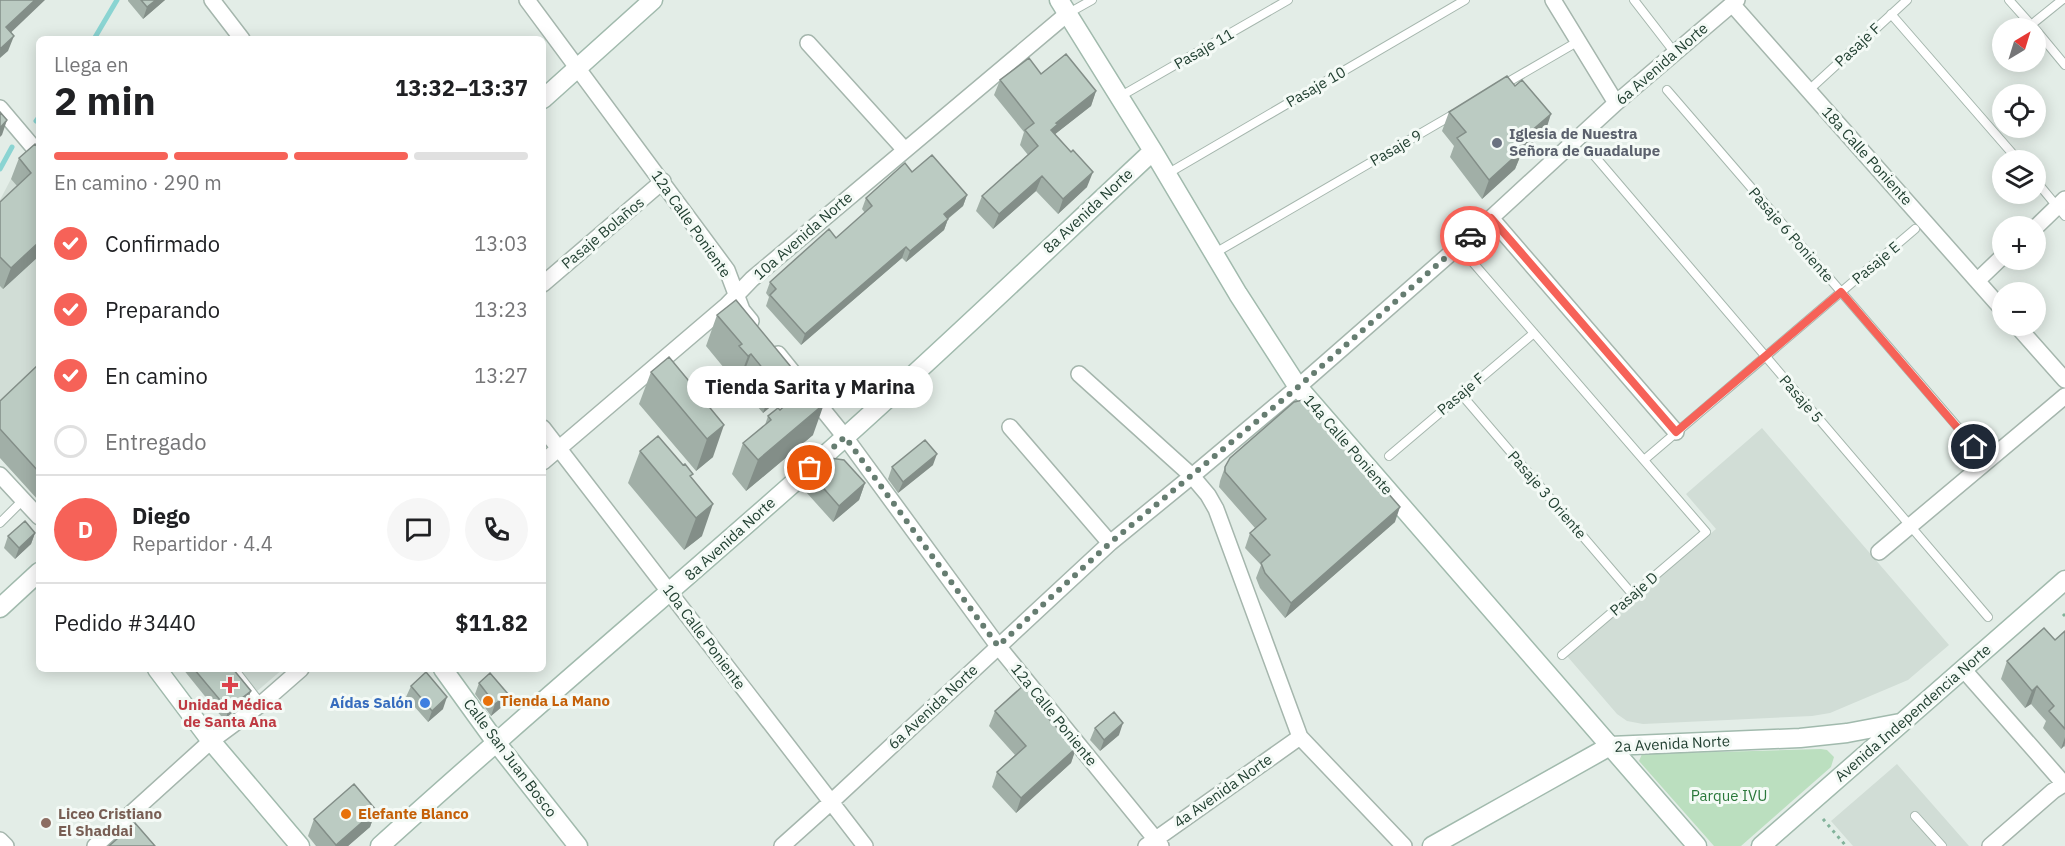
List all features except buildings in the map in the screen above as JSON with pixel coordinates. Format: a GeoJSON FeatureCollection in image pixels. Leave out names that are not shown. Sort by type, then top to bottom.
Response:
{"type":"FeatureCollection","features":[{"type":"Feature","properties":{"kind":"street"},"geometry":{"type":"LineString","coordinates":[[212,0],[241,36]]}},
{"type":"Feature","properties":{"kind":"street","name":"12a Calle Poniente"},"geometry":{"type":"LineString","coordinates":[[527,0],[727,270],[742,310],[845,437],[998,646],[1154,843]]}},
{"type":"Feature","properties":{"kind":"street"},"geometry":{"type":"LineString","coordinates":[[546,96],[653,0]]}},
{"type":"Feature","properties":{"kind":"street"},"geometry":{"type":"LineString","coordinates":[[1554,1],[1616,103]]}},
{"type":"Feature","properties":{"kind":"street","name":"6a Avenida Norte"},"geometry":{"type":"LineString","coordinates":[[782,846],[1110,543],[1298,387],[1491,218],[1616,103],[1732,1]]}},
{"type":"Feature","properties":{"kind":"street","name":"18a Calle Poniente"},"geometry":{"type":"LineString","coordinates":[[1732,1],[1992,297]]}},
{"type":"Feature","properties":{"kind":"street","name":"14a Calle Poniente"},"geometry":{"type":"LineString","coordinates":[[1063,7],[1153,151],[1238,294],[1298,387],[1697,846]]}},
{"type":"Feature","properties":{"kind":"street","name":"10a Avenida Norte"},"geometry":{"type":"LineString","coordinates":[[546,459],[904,149],[1063,7]]}},
{"type":"Feature","properties":{"kind":"street"},"geometry":{"type":"LineString","coordinates":[[808,43],[904,149]]}},
{"type":"Feature","properties":{"kind":"street"},"geometry":{"type":"LineString","coordinates":[[0,108],[36,150]]}},
{"type":"Feature","properties":{"kind":"street","name":"8a Avenida Norte"},"geometry":{"type":"LineString","coordinates":[[380,846],[495,741],[670,592],[845,437],[1153,151]]}},
{"type":"Feature","properties":{"kind":"street","name":"Pasaje Bolaños"},"geometry":{"type":"LineString","coordinates":[[546,281],[663,182]]}},
{"type":"Feature","properties":{"kind":"street"},"geometry":{"type":"LineString","coordinates":[[2046,220],[2063,207]]}},
{"type":"Feature","properties":{"kind":"street"},"geometry":{"type":"LineString","coordinates":[[1491,218],[1676,432]]}},
{"type":"Feature","properties":{"kind":"street"},"geometry":{"type":"LineString","coordinates":[[1978,280],[1992,267]]}},
{"type":"Feature","properties":{"kind":"street"},"geometry":{"type":"LineString","coordinates":[[2026,336],[2065,380]]}},
{"type":"Feature","properties":{"kind":"street"},"geometry":{"type":"LineString","coordinates":[[1080,374],[1192,476],[1208,495],[1216,509],[1300,737],[1404,846]]}},
{"type":"Feature","properties":{"kind":"street"},"geometry":{"type":"LineString","coordinates":[[1878,552],[2065,396]]}},
{"type":"Feature","properties":{"kind":"street"},"geometry":{"type":"LineString","coordinates":[[1010,427],[1110,543]]}},
{"type":"Feature","properties":{"kind":"street","name":"10a Calle Poniente"},"geometry":{"type":"LineString","coordinates":[[546,432],[865,846]]}},
{"type":"Feature","properties":{"kind":"street"},"geometry":{"type":"LineString","coordinates":[[0,475],[36,514]]}},
{"type":"Feature","properties":{"kind":"street"},"geometry":{"type":"LineString","coordinates":[[0,608],[36,575]]}},
{"type":"Feature","properties":{"kind":"street","name":"Avenida Independencia Norte"},"geometry":{"type":"LineString","coordinates":[[1761,846],[2065,580]]}},
{"type":"Feature","properties":{"kind":"street"},"geometry":{"type":"LineString","coordinates":[[1963,669],[2065,784],[2053,791],[1990,846]]}},
{"type":"Feature","properties":{"kind":"street"},"geometry":{"type":"LineString","coordinates":[[159,672],[211,741],[300,846]]}},
{"type":"Feature","properties":{"kind":"street"},"geometry":{"type":"LineString","coordinates":[[95,846],[211,741],[261,704],[298,672]]}},
{"type":"Feature","properties":{"kind":"street","name":"Calle San Juan Bosco"},"geometry":{"type":"LineString","coordinates":[[445,672],[495,741],[578,846]]}},
{"type":"Feature","properties":{"kind":"street","name":"2a Avenida Norte"},"geometry":{"type":"LineString","coordinates":[[1432,846],[1610,746],[1800,738],[1847,733],[1900,723]]}},
{"type":"Feature","properties":{"kind":"street","name":"4a Avenida Norte"},"geometry":{"type":"LineString","coordinates":[[1154,843],[1300,737]]}},
{"type":"Feature","properties":{"kind":"street"},"geometry":{"type":"LineString","coordinates":[[0,840],[6,846]]}},
{"type":"Feature","properties":{"kind":"lane"},"geometry":{"type":"LineString","coordinates":[[1063,7],[1092,0]]}},
{"type":"Feature","properties":{"kind":"lane","name":"Pasaje 11"},"geometry":{"type":"LineString","coordinates":[[1119,97],[1288,0]]}},
{"type":"Feature","properties":{"kind":"lane","name":"Pasaje 10"},"geometry":{"type":"LineString","coordinates":[[1167,174],[1465,0]]}},
{"type":"Feature","properties":{"kind":"lane"},"geometry":{"type":"LineString","coordinates":[[1634,0],[1675,53]]}},
{"type":"Feature","properties":{"kind":"lane","name":"Pasaje F"},"geometry":{"type":"LineString","coordinates":[[1809,90],[1907,0]]}},
{"type":"Feature","properties":{"kind":"lane"},"geometry":{"type":"LineString","coordinates":[[2009,0],[2025,18]]}},
{"type":"Feature","properties":{"kind":"lane"},"geometry":{"type":"LineString","coordinates":[[2044,18],[2062,0]]}},
{"type":"Feature","properties":{"kind":"lane"},"geometry":{"type":"LineString","coordinates":[[1891,14],[2009,150]]}},
{"type":"Feature","properties":{"kind":"lane"},"geometry":{"type":"LineString","coordinates":[[1494,90],[1577,42]]}},
{"type":"Feature","properties":{"kind":"lane"},"geometry":{"type":"LineString","coordinates":[[2046,42],[2065,65]]}},
{"type":"Feature","properties":{"kind":"lane","name":"Pasaje 6 Poniente"},"geometry":{"type":"LineString","coordinates":[[1666,90],[1987,461]]}},
{"type":"Feature","properties":{"kind":"lane","name":"Pasaje 9"},"geometry":{"type":"LineString","coordinates":[[1215,254],[1463,108]]}},
{"type":"Feature","properties":{"kind":"lane","name":"Pasaje 5"},"geometry":{"type":"LineString","coordinates":[[1592,153],[1988,617]]}},
{"type":"Feature","properties":{"kind":"lane"},"geometry":{"type":"LineString","coordinates":[[2046,191],[2063,207]]}},
{"type":"Feature","properties":{"kind":"lane","name":"Pasaje E"},"geometry":{"type":"LineString","coordinates":[[1644,460],[1916,229]]}},
{"type":"Feature","properties":{"kind":"lane"},"geometry":{"type":"LineString","coordinates":[[1469,258],[1644,460]]}},
{"type":"Feature","properties":{"kind":"lane","name":"Pasaje F"},"geometry":{"type":"LineString","coordinates":[[1389,456],[1533,333]]}},
{"type":"Feature","properties":{"kind":"lane","name":"Pasaje 3 Oriente"},"geometry":{"type":"LineString","coordinates":[[1461,394],[1633,595]]}},
{"type":"Feature","properties":{"kind":"lane","name":"Pasaje D"},"geometry":{"type":"LineString","coordinates":[[1562,655],[1706,532],[1644,460]]}},
{"type":"Feature","properties":{"kind":"lane"},"geometry":{"type":"LineString","coordinates":[[0,523],[23,500]]}},
{"type":"Feature","properties":{"kind":"lane"},"geometry":{"type":"LineString","coordinates":[[236,672],[261,704]]}},
{"type":"Feature","properties":{"kind":"lane"},"geometry":{"type":"LineString","coordinates":[[1915,816],[1941,846]]}},
{"type":"Feature","properties":{"kind":"path"},"geometry":{"type":"LineString","coordinates":[[1823,819],[1846,846]]}},
{"type":"Feature","properties":{"kind":"shaded area"},"geometry":{"type":"Polygon","coordinates":[[[11,179],[36,180],[36,498],[0,458],[0,200],[11,179]]]}},
{"type":"Feature","properties":{"kind":"shaded area"},"geometry":{"type":"Polygon","coordinates":[[[1762,428],[1949,645],[1908,680],[1830,713],[1812,716],[1643,724],[1627,721],[1617,714],[1567,656],[1716,529],[1686,494],[1762,428]]]}},
{"type":"Feature","properties":{"kind":"shaded area","name":"Unidad Médica de Santa Ana"},"geometry":{"type":"Polygon","coordinates":[[[185,672],[280,672],[227,717],[219,714],[185,672]]]}},
{"type":"Feature","properties":{"kind":"shaded area"},"geometry":{"type":"Polygon","coordinates":[[[1897,764],[1969,846],[1853,846],[1831,821],[1897,764]]]}},
{"type":"Feature","properties":{"kind":"green space","name":"Parque IVU"},"geometry":{"type":"Polygon","coordinates":[[[1827,750],[1834,757],[1831,767],[1741,846],[1714,846],[1639,761],[1642,754],[1827,750]]]}},
{"type":"Feature","properties":{"kind":"waterway"},"geometry":{"type":"LineString","coordinates":[[96,36],[117,0]]}},
{"type":"Feature","properties":{"kind":"waterway"},"geometry":{"type":"LineString","coordinates":[[0,169],[12,147]]}},
{"type":"Feature","properties":{"kind":"way so far"},"geometry":{"type":"LineString","coordinates":[[810,468],[845,437],[998,646],[1110,543],[1298,387],[1470,236]]}},
{"type":"Feature","properties":{"kind":"place","name":"Iglesia de Nuestra Señora de Guadalupe"},"geometry":{"type":"Point","coordinates":[1497,143]}},
{"type":"Feature","properties":{"kind":"place","name":"Tienda Sarita y Marina"},"geometry":{"type":"Point","coordinates":[810,468]}},
{"type":"Feature","properties":{"kind":"place","name":"Unidad Médica de Santa Ana"},"geometry":{"type":"Point","coordinates":[230,685]}},
{"type":"Feature","properties":{"kind":"place","name":"Tienda La Mano"},"geometry":{"type":"Point","coordinates":[488,701]}},
{"type":"Feature","properties":{"kind":"place","name":"Aídas Salón"},"geometry":{"type":"Point","coordinates":[425,703]}},
{"type":"Feature","properties":{"kind":"place","name":"Elefante Blanco"},"geometry":{"type":"Point","coordinates":[346,814]}},
{"type":"Feature","properties":{"kind":"place","name":"Liceo Cristiano El Shaddai"},"geometry":{"type":"Point","coordinates":[46,823]}},
{"type":"Feature","properties":{"kind":"route"},"geometry":{"type":"LineString","coordinates":[[1470,236],[1491,218],[1676,432],[1841,292],[1974,447]]}}]}
